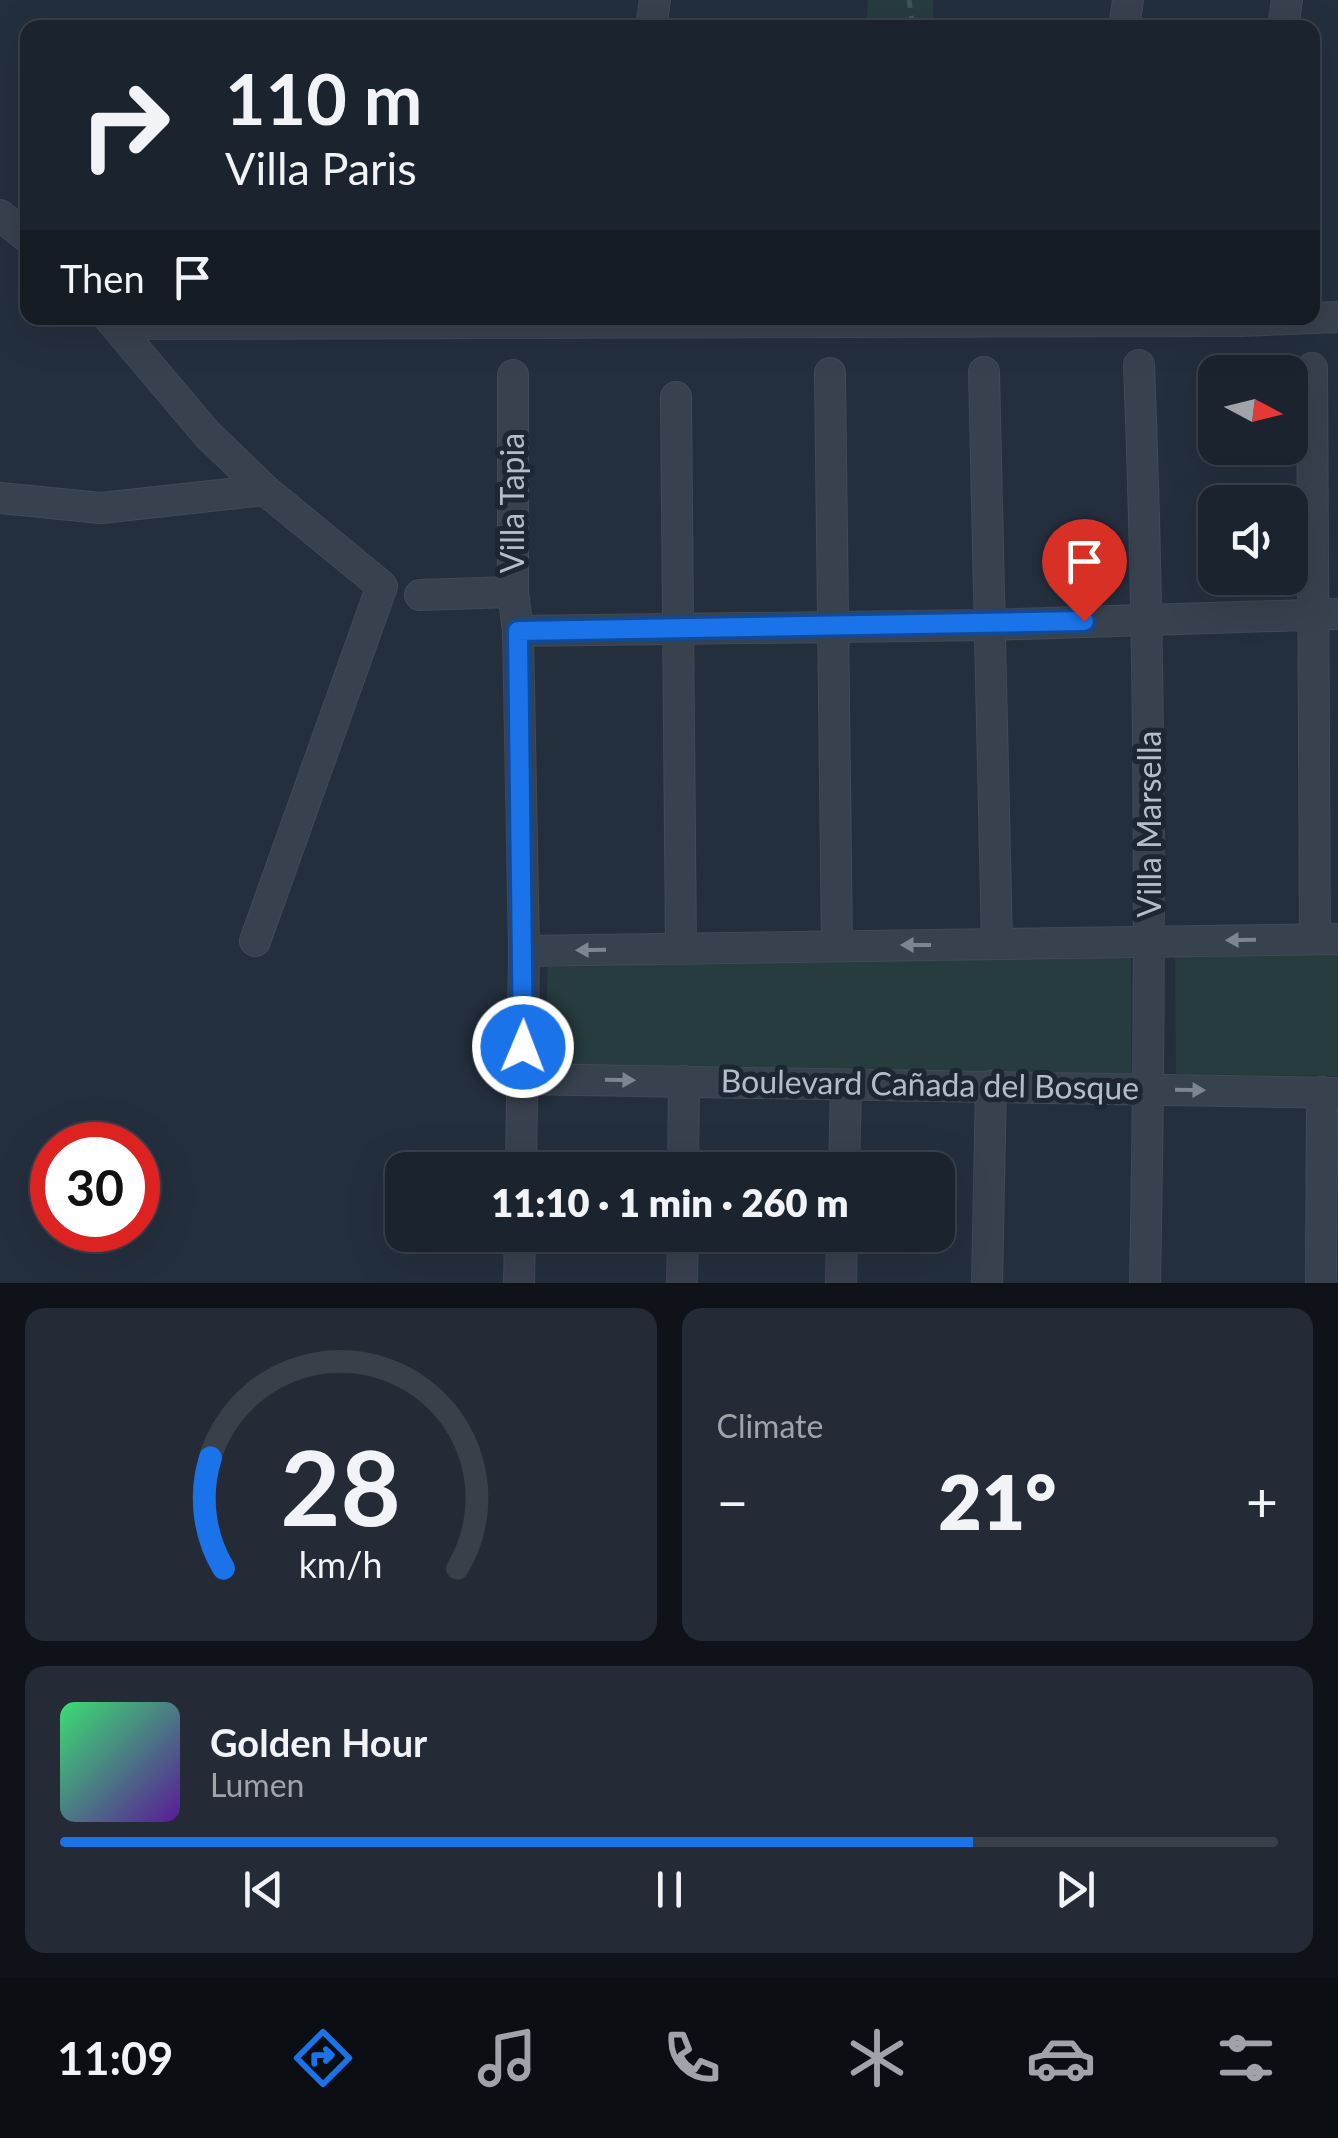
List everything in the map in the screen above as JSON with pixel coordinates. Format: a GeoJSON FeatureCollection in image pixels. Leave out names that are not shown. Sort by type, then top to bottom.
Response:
{"type":"FeatureCollection","features":[{"type":"Feature","properties":{"kind":"street"},"geometry":{"type":"LineString","coordinates":[[0,214],[20,231]]}},
{"type":"Feature","properties":{"kind":"street"},"geometry":{"type":"LineString","coordinates":[[115,325],[207,434],[265,490],[382,586],[255,941]]}},
{"type":"Feature","properties":{"kind":"street","name":"Villa Marsella"},"geometry":{"type":"LineString","coordinates":[[1138,365],[1149,618],[1151,942],[1144,1283]]}},
{"type":"Feature","properties":{"kind":"street"},"geometry":{"type":"LineString","coordinates":[[524,951],[1326,939],[1326,614],[1312,368]]}},
{"type":"Feature","properties":{"kind":"street"},"geometry":{"type":"LineString","coordinates":[[984,372],[997,944]]}},
{"type":"Feature","properties":{"kind":"street"},"geometry":{"type":"LineString","coordinates":[[830,373],[837,946]]}},
{"type":"Feature","properties":{"kind":"street","name":"Villa Tapia"},"geometry":{"type":"LineString","coordinates":[[512,375],[524,951],[521,1152]]}},
{"type":"Feature","properties":{"kind":"street"},"geometry":{"type":"LineString","coordinates":[[676,396],[681,950]]}},
{"type":"Feature","properties":{"kind":"street"},"geometry":{"type":"LineString","coordinates":[[0,498],[101,508],[265,490]]}},
{"type":"Feature","properties":{"kind":"street"},"geometry":{"type":"LineString","coordinates":[[420,595],[514,592]]}},
{"type":"Feature","properties":{"kind":"street"},"geometry":{"type":"LineString","coordinates":[[518,631],[988,625],[1326,614]]}},
{"type":"Feature","properties":{"kind":"street","name":"Boulevard Cañada del Bosque"},"geometry":{"type":"LineString","coordinates":[[522,1079],[1330,1093]]}},
{"type":"Feature","properties":{"kind":"street"},"geometry":{"type":"LineString","coordinates":[[683,1152],[684,1081]]}},
{"type":"Feature","properties":{"kind":"street"},"geometry":{"type":"LineString","coordinates":[[844,1152],[846,1085]]}},
{"type":"Feature","properties":{"kind":"street"},"geometry":{"type":"LineString","coordinates":[[988,1283],[992,1086]]}},
{"type":"Feature","properties":{"kind":"street"},"geometry":{"type":"LineString","coordinates":[[1321,1283],[1330,1093]]}},
{"type":"Feature","properties":{"kind":"street"},"geometry":{"type":"LineString","coordinates":[[519,1283],[520,1252]]}},
{"type":"Feature","properties":{"kind":"street"},"geometry":{"type":"LineString","coordinates":[[682,1283],[683,1252]]}},
{"type":"Feature","properties":{"kind":"street"},"geometry":{"type":"LineString","coordinates":[[841,1283],[842,1252]]}},
{"type":"Feature","properties":{"kind":"green space"},"geometry":{"type":"Polygon","coordinates":[[[868,0],[933,0],[934,20],[867,20],[868,0]]]}},
{"type":"Feature","properties":{"kind":"green space"},"geometry":{"type":"Polygon","coordinates":[[[1338,953],[1338,1076],[1176,1074],[1175,954],[1338,953]]]}},
{"type":"Feature","properties":{"kind":"green space"},"geometry":{"type":"Polygon","coordinates":[[[1131,955],[1131,1074],[543,1067],[548,967],[1131,955]]]}},
{"type":"Feature","properties":{"kind":"route"},"geometry":{"type":"LineString","coordinates":[[523,1047],[518,631],[1084,621]]}}]}
